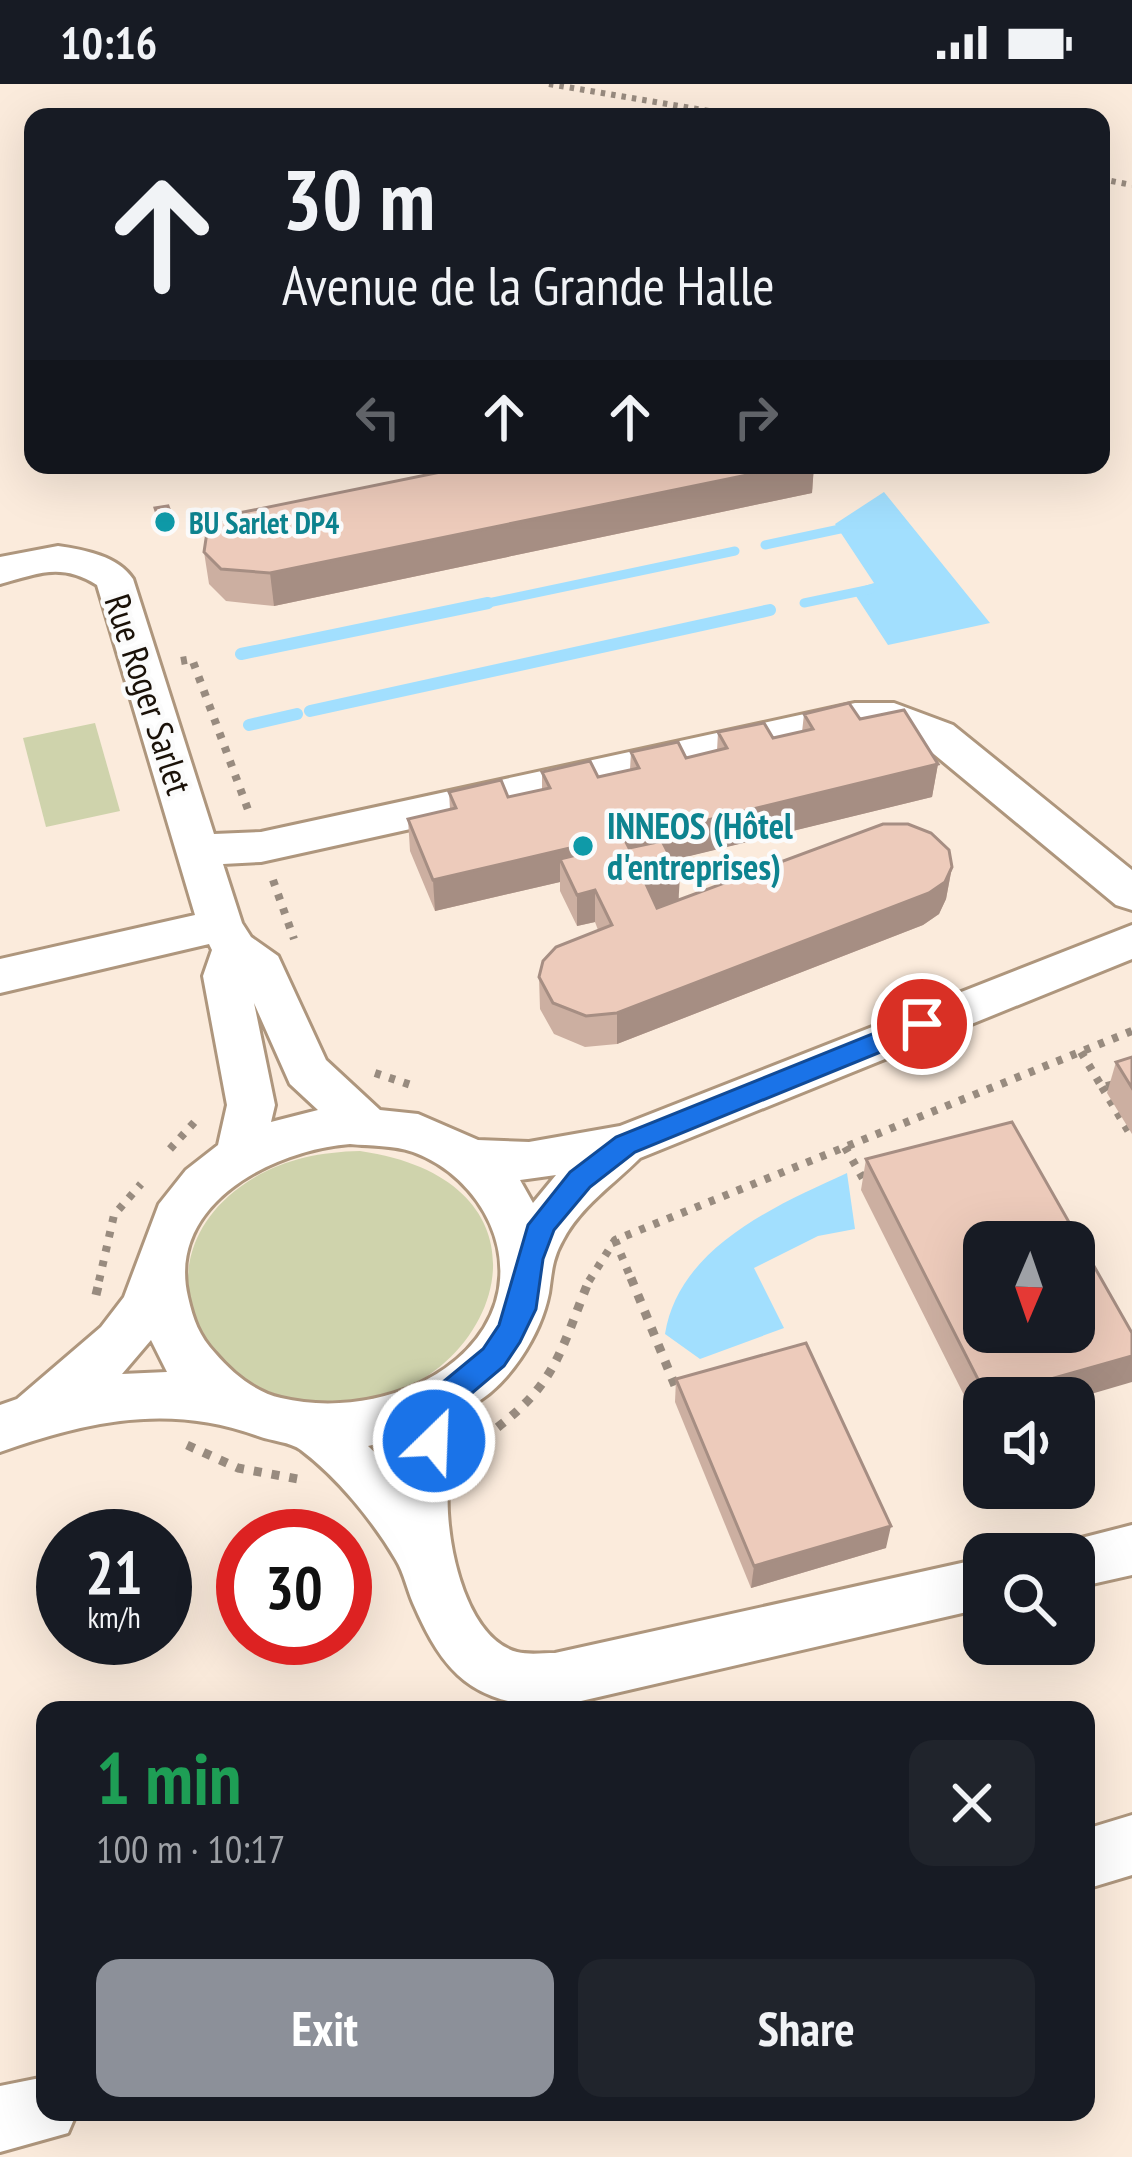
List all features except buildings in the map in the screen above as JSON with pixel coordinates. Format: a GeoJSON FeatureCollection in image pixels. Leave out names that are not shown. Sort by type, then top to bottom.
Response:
{"type":"FeatureCollection","features":[{"type":"Feature","properties":{"kind":"street","name":"Rue Roger Sarlet"},"geometry":{"type":"LineString","coordinates":[[0,572],[44,558],[87,560],[114,579],[227,937]]}},
{"type":"Feature","properties":{"kind":"street"},"geometry":{"type":"LineString","coordinates":[[199,850],[261,847],[856,717],[894,717],[938,735],[1132,893]]}},
{"type":"Feature","properties":{"kind":"street"},"geometry":{"type":"LineString","coordinates":[[0,976],[227,937]]}},
{"type":"Feature","properties":{"kind":"street"},"geometry":{"type":"LineString","coordinates":[[227,937],[262,968],[308,1071],[365,1124]]}},
{"type":"Feature","properties":{"kind":"street"},"geometry":{"type":"LineString","coordinates":[[227,937],[226,976],[250,1089],[240,1155]]}},
{"type":"Feature","properties":{"kind":"street"},"geometry":{"type":"LineString","coordinates":[[470,1159],[529,1162],[626,1144],[1132,941]]}},
{"type":"Feature","properties":{"kind":"street"},"geometry":{"type":"LineString","coordinates":[[18,1421],[110,1353],[140,1315],[158,1279],[165,1243],[182,1209],[207,1179],[240,1155],[279,1137],[321,1126],[365,1124],[422,1135],[470,1159],[512,1203],[529,1259]]}},
{"type":"Feature","properties":{"kind":"street"},"geometry":{"type":"LineString","coordinates":[[158,1279],[162,1316],[179,1353],[208,1386],[233,1402],[260,1415],[311,1425],[388,1420],[447,1396],[494,1358],[522,1309],[529,1259],[542,1225],[556,1204],[626,1144]]}},
{"type":"Feature","properties":{"kind":"street"},"geometry":{"type":"LineString","coordinates":[[18,1421],[154,1393],[233,1402]]}},
{"type":"Feature","properties":{"kind":"street"},"geometry":{"type":"LineString","coordinates":[[447,1396],[420,1486],[428,1560],[442,1610],[463,1644],[484,1665],[511,1678],[555,1679],[963,1588]]}},
{"type":"Feature","properties":{"kind":"street"},"geometry":{"type":"LineString","coordinates":[[311,1425],[390,1503],[428,1560]]}},
{"type":"Feature","properties":{"kind":"street"},"geometry":{"type":"LineString","coordinates":[[1095,1558],[1132,1550]]}},
{"type":"Feature","properties":{"kind":"street"},"geometry":{"type":"LineString","coordinates":[[1095,1855],[1132,1845]]}},
{"type":"Feature","properties":{"kind":"street"},"geometry":{"type":"LineString","coordinates":[[0,2119],[36,2112]]}},
{"type":"Feature","properties":{"kind":"path"},"geometry":{"type":"LineString","coordinates":[[549,84],[691,108]]}},
{"type":"Feature","properties":{"kind":"path"},"geometry":{"type":"LineString","coordinates":[[476,1442],[513,1418],[554,1371],[569,1342],[591,1268],[615,1240],[1132,1031]]}},
{"type":"Feature","properties":{"kind":"path"},"geometry":{"type":"LineString","coordinates":[[1081,1052],[1132,1137]]}},
{"type":"Feature","properties":{"kind":"path"},"geometry":{"type":"LineString","coordinates":[[308,1071],[344,1063],[431,1092]]}},
{"type":"Feature","properties":{"kind":"path"},"geometry":{"type":"LineString","coordinates":[[1102,1087],[1132,1080]]}},
{"type":"Feature","properties":{"kind":"path"},"geometry":{"type":"LineString","coordinates":[[158,1163],[218,1097],[250,1089]]}},
{"type":"Feature","properties":{"kind":"path"},"geometry":{"type":"LineString","coordinates":[[845,1147],[864,1184],[885,1179]]}},
{"type":"Feature","properties":{"kind":"path"},"geometry":{"type":"LineString","coordinates":[[94,1302],[114,1215],[143,1180]]}},
{"type":"Feature","properties":{"kind":"path"},"geometry":{"type":"LineString","coordinates":[[615,1240],[677,1394],[698,1388]]}},
{"type":"Feature","properties":{"kind":"path"},"geometry":{"type":"LineString","coordinates":[[174,1440],[238,1468],[302,1479]]}},
{"type":"Feature","properties":{"kind":"green space"},"geometry":{"type":"Polygon","coordinates":[[[95,723],[120,811],[46,827],[23,738],[95,723]]]}},
{"type":"Feature","properties":{"kind":"green space"},"geometry":{"type":"Polygon","coordinates":[[[360,1151],[434,1174],[477,1212],[493,1258],[484,1307],[456,1352],[411,1386],[352,1403],[285,1397],[250,1382],[223,1361],[203,1335],[191,1306],[188,1275],[195,1244],[212,1214],[253,1178],[297,1160],[360,1151]]]}},
{"type":"Feature","properties":{"kind":"water"},"geometry":{"type":"Polygon","coordinates":[[[884,492],[990,623],[888,645],[852,590],[874,583],[835,524],[884,492]]]}},
{"type":"Feature","properties":{"kind":"water"},"geometry":{"type":"Polygon","coordinates":[[[847,1173],[855,1229],[818,1236],[754,1268],[784,1328],[700,1359],[665,1334],[674,1303],[710,1254],[761,1216],[847,1173]]]}},
{"type":"Feature","properties":{"kind":"waterway"},"geometry":{"type":"LineString","coordinates":[[765,545],[854,526]]}},
{"type":"Feature","properties":{"kind":"waterway"},"geometry":{"type":"LineString","coordinates":[[474,606],[735,551]]}},
{"type":"Feature","properties":{"kind":"waterway"},"geometry":{"type":"LineString","coordinates":[[804,603],[871,589]]}},
{"type":"Feature","properties":{"kind":"waterway"},"geometry":{"type":"LineString","coordinates":[[241,654],[488,603]]}},
{"type":"Feature","properties":{"kind":"waterway"},"geometry":{"type":"LineString","coordinates":[[310,711],[770,610]]}},
{"type":"Feature","properties":{"kind":"waterway"},"geometry":{"type":"LineString","coordinates":[[249,725],[297,714]]}},
{"type":"Feature","properties":{"kind":"place","name":"BU Sarlet DP4"},"geometry":{"type":"Point","coordinates":[165,522]}},
{"type":"Feature","properties":{"kind":"place","name":"INNEOS (Hôtel d'entreprises)"},"geometry":{"type":"Point","coordinates":[583,846]}},
{"type":"Feature","properties":{"kind":"route"},"geometry":{"type":"LineString","coordinates":[[434,1441],[447,1396],[494,1358],[510,1334],[522,1309],[529,1259],[542,1225],[580,1180],[626,1144],[922,1024]]}}]}
